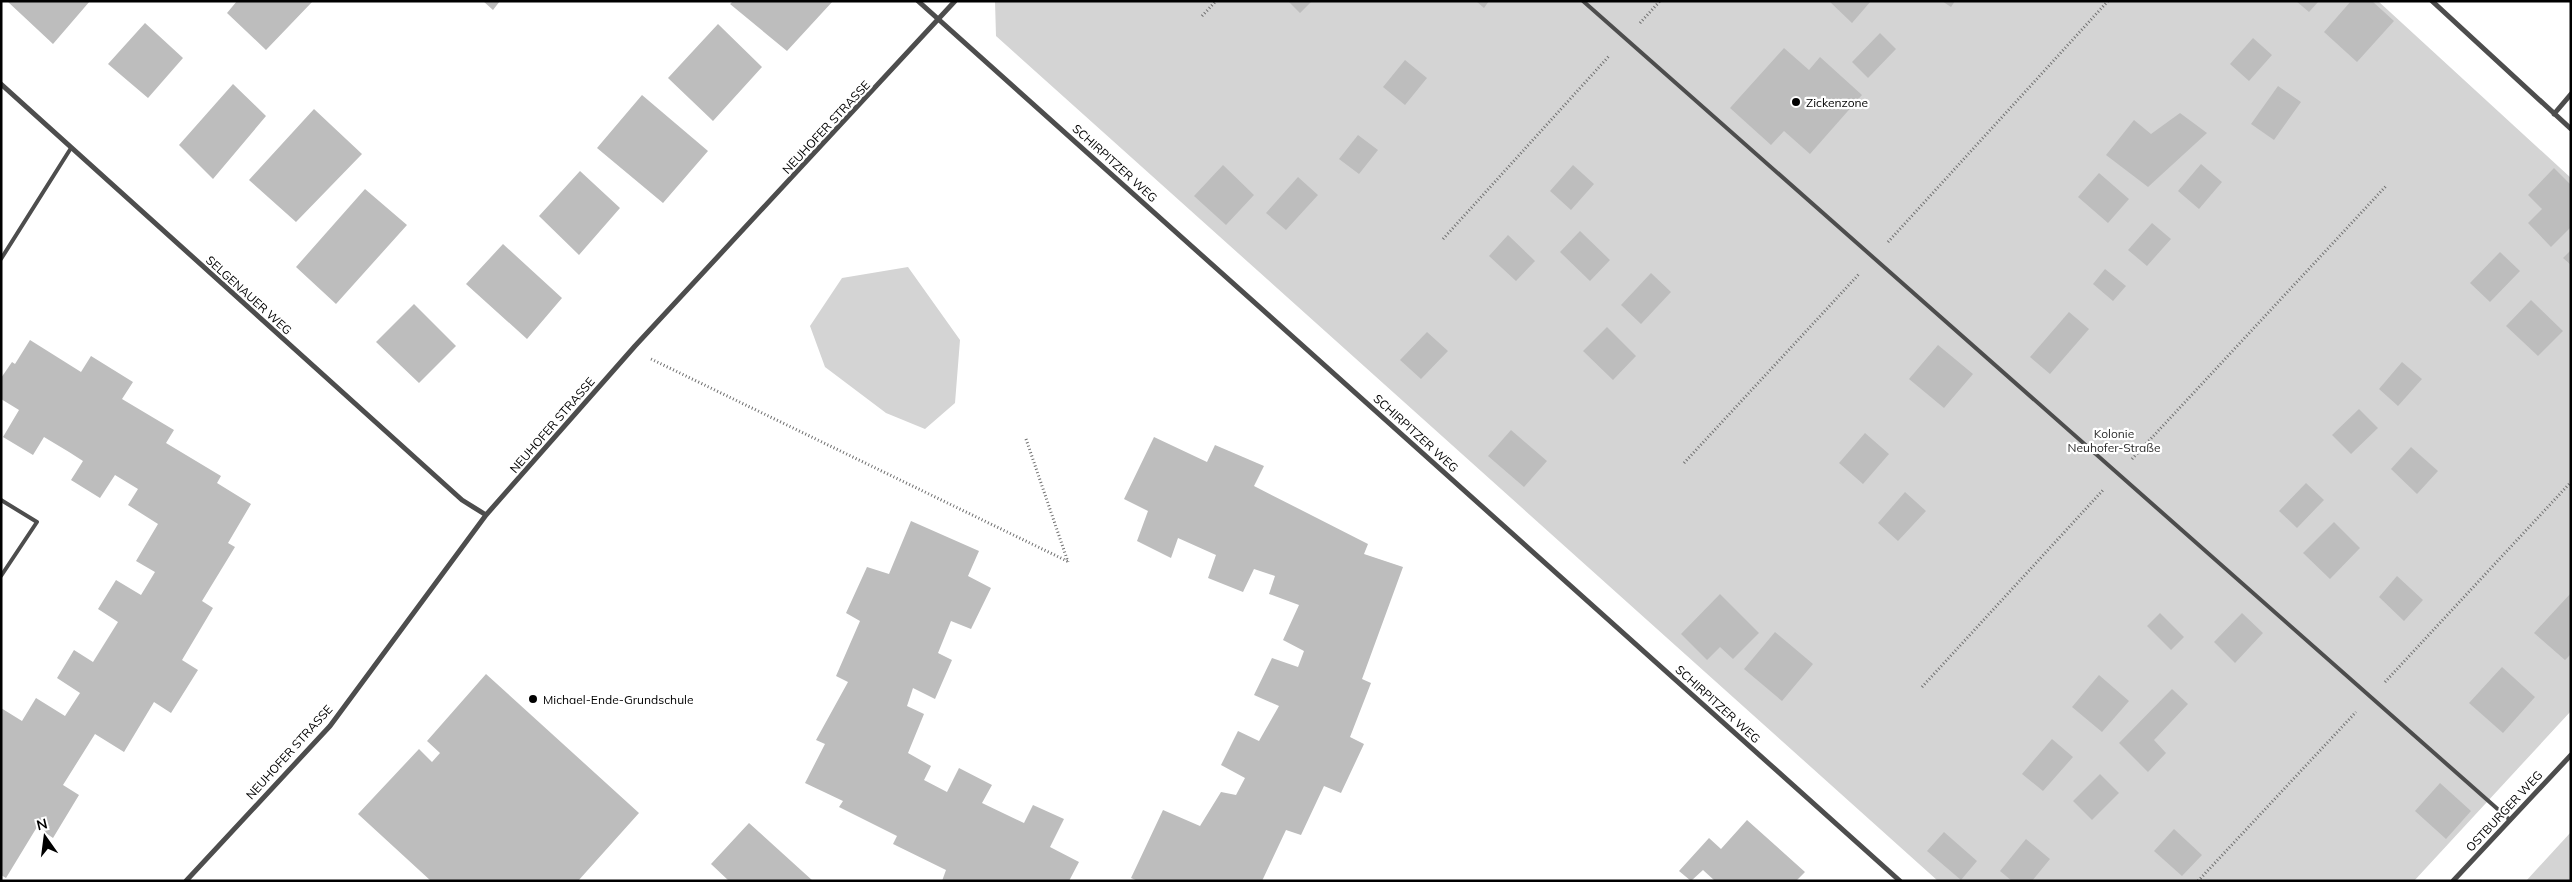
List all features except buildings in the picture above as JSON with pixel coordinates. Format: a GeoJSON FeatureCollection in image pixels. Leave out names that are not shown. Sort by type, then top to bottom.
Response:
{"type":"FeatureCollection","features":[{"type":"Feature","properties":{"kind":"street","name":"SCHIRPITZER WEG"},"geometry":{"type":"LineString","coordinates":[[918,1],[1900,881]]}},
{"type":"Feature","properties":{"kind":"street","name":"NEUHOFER STRASSE"},"geometry":{"type":"LineString","coordinates":[[186,881],[330,726],[486,515],[635,346],[955,1]]}},
{"type":"Feature","properties":{"kind":"street"},"geometry":{"type":"LineString","coordinates":[[2432,1],[2571,129]]}},
{"type":"Feature","properties":{"kind":"street","name":"SELGENAUER WEG"},"geometry":{"type":"LineString","coordinates":[[1,84],[462,500],[486,515]]}},
{"type":"Feature","properties":{"kind":"street"},"geometry":{"type":"LineString","coordinates":[[2554,114],[2571,94]]}},
{"type":"Feature","properties":{"kind":"street","name":"OSTBURGER WEG"},"geometry":{"type":"LineString","coordinates":[[2453,881],[2571,755]]}},
{"type":"Feature","properties":{"kind":"lane"},"geometry":{"type":"LineString","coordinates":[[1583,1],[2510,820]]}},
{"type":"Feature","properties":{"kind":"lane"},"geometry":{"type":"LineString","coordinates":[[1,259],[71,148]]}},
{"type":"Feature","properties":{"kind":"lane"},"geometry":{"type":"LineString","coordinates":[[1,500],[37,522],[1,576]]}},
{"type":"Feature","properties":{"kind":"path"},"geometry":{"type":"LineString","coordinates":[[1202,16],[1216,1]]}},
{"type":"Feature","properties":{"kind":"path"},"geometry":{"type":"LineString","coordinates":[[1442,239],[1660,1]]}},
{"type":"Feature","properties":{"kind":"path"},"geometry":{"type":"LineString","coordinates":[[1684,463],[2108,1]]}},
{"type":"Feature","properties":{"kind":"path"},"geometry":{"type":"LineString","coordinates":[[1922,687],[2117,474],[2387,185]]}},
{"type":"Feature","properties":{"kind":"path"},"geometry":{"type":"LineString","coordinates":[[635,346],[655,362],[1069,562],[1026,439]]}},
{"type":"Feature","properties":{"kind":"green space","name":"Kolonie Neuhofer-Straße"},"geometry":{"type":"Polygon","coordinates":[[[995,1],[2378,1],[2571,178],[2571,711],[2414,881],[1938,881],[996,36],[995,1]]]}},
{"type":"Feature","properties":{"kind":"green space"},"geometry":{"type":"Polygon","coordinates":[[[908,267],[960,340],[955,403],[925,429],[886,413],[825,367],[810,326],[842,278],[908,267]]]}},
{"type":"Feature","properties":{"kind":"green space"},"geometry":{"type":"Polygon","coordinates":[[[2571,832],[2571,881],[2526,881],[2571,832]]]}},
{"type":"Feature","properties":{"kind":"place","name":"Zickenzone"},"geometry":{"type":"Point","coordinates":[1796,102]}},
{"type":"Feature","properties":{"kind":"place","name":"Michael-Ende-Grundschule"},"geometry":{"type":"Point","coordinates":[533,699]}}]}
